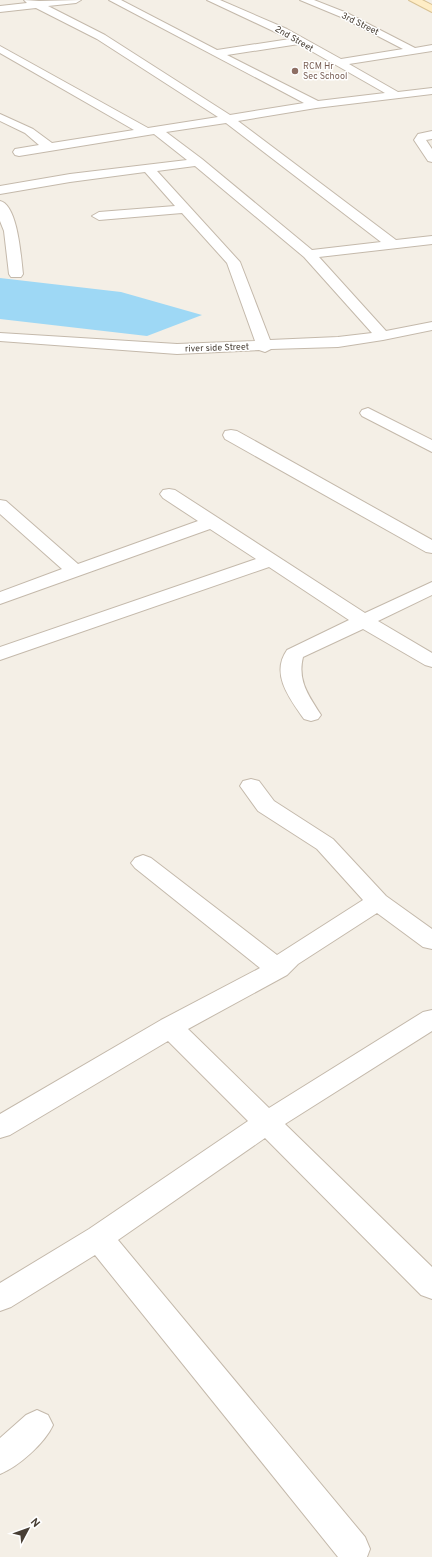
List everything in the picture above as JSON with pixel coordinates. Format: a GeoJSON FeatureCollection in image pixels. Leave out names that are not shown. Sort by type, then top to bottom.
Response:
{"type":"FeatureCollection","features":[{"type":"Feature","properties":{"kind":"main road"},"geometry":{"type":"LineString","coordinates":[[414,0],[432,9]]}},
{"type":"Feature","properties":{"kind":"street"},"geometry":{"type":"LineString","coordinates":[[0,9],[34,2],[76,0]]}},
{"type":"Feature","properties":{"kind":"street"},"geometry":{"type":"LineString","coordinates":[[114,0],[316,105]]}},
{"type":"Feature","properties":{"kind":"street","name":"2nd Street"},"geometry":{"type":"LineString","coordinates":[[212,0],[283,31],[396,95]]}},
{"type":"Feature","properties":{"kind":"street","name":"3rd Street"},"geometry":{"type":"LineString","coordinates":[[305,0],[344,15],[414,51]]}},
{"type":"Feature","properties":{"kind":"street"},"geometry":{"type":"LineString","coordinates":[[34,2],[101,37],[230,120],[393,244]]}},
{"type":"Feature","properties":{"kind":"street"},"geometry":{"type":"LineString","coordinates":[[216,53],[300,41]]}},
{"type":"Feature","properties":{"kind":"street"},"geometry":{"type":"LineString","coordinates":[[337,62],[432,48]]}},
{"type":"Feature","properties":{"kind":"street"},"geometry":{"type":"LineString","coordinates":[[0,49],[152,132],[198,162],[309,254],[383,336]]}},
{"type":"Feature","properties":{"kind":"street"},"geometry":{"type":"LineString","coordinates":[[0,63],[19,59]]}},
{"type":"Feature","properties":{"kind":"street"},"geometry":{"type":"LineString","coordinates":[[19,152],[230,120],[316,105],[432,91]]}},
{"type":"Feature","properties":{"kind":"street"},"geometry":{"type":"LineString","coordinates":[[415,93],[432,103]]}},
{"type":"Feature","properties":{"kind":"street"},"geometry":{"type":"LineString","coordinates":[[0,117],[29,131],[50,148]]}},
{"type":"Feature","properties":{"kind":"street"},"geometry":{"type":"LineString","coordinates":[[432,135],[422,137],[420,140],[432,158]]}},
{"type":"Feature","properties":{"kind":"street"},"geometry":{"type":"LineString","coordinates":[[0,190],[70,178],[198,162]]}},
{"type":"Feature","properties":{"kind":"street"},"geometry":{"type":"LineString","coordinates":[[148,169],[233,262],[264,347]]}},
{"type":"Feature","properties":{"kind":"street"},"geometry":{"type":"LineString","coordinates":[[0,204],[16,274]]}},
{"type":"Feature","properties":{"kind":"street"},"geometry":{"type":"LineString","coordinates":[[98,216],[185,209]]}},
{"type":"Feature","properties":{"kind":"street"},"geometry":{"type":"LineString","coordinates":[[309,254],[432,240]]}},
{"type":"Feature","properties":{"kind":"street","name":"river side Street"},"geometry":{"type":"LineString","coordinates":[[0,337],[177,349],[264,347],[338,342],[383,336],[432,326]]}},
{"type":"Feature","properties":{"kind":"street"},"geometry":{"type":"LineString","coordinates":[[368,413],[432,447]]}},
{"type":"Feature","properties":{"kind":"street"},"geometry":{"type":"LineString","coordinates":[[231,435],[432,548]]}},
{"type":"Feature","properties":{"kind":"street"},"geometry":{"type":"LineString","coordinates":[[169,494],[364,621],[432,661]]}},
{"type":"Feature","properties":{"kind":"street"},"geometry":{"type":"LineString","coordinates":[[0,505],[76,571]]}},
{"type":"Feature","properties":{"kind":"street"},"geometry":{"type":"LineString","coordinates":[[0,598],[211,522]]}},
{"type":"Feature","properties":{"kind":"street"},"geometry":{"type":"LineString","coordinates":[[0,654],[271,560]]}},
{"type":"Feature","properties":{"kind":"street"},"geometry":{"type":"LineString","coordinates":[[311,715],[291,685],[289,666],[294,654],[432,588]]}},
{"type":"Feature","properties":{"kind":"street"},"geometry":{"type":"LineString","coordinates":[[251,786],[266,806],[325,844],[378,902],[432,941]]}},
{"type":"Feature","properties":{"kind":"street"},"geometry":{"type":"LineString","coordinates":[[143,863],[278,969]]}},
{"type":"Feature","properties":{"kind":"street"},"geometry":{"type":"LineString","coordinates":[[0,1127],[170,1027],[278,969],[289,958],[378,902]]}},
{"type":"Feature","properties":{"kind":"street"},"geometry":{"type":"LineString","coordinates":[[0,1298],[99,1238],[267,1122],[432,1019]]}},
{"type":"Feature","properties":{"kind":"street"},"geometry":{"type":"LineString","coordinates":[[170,1027],[432,1286]]}},
{"type":"Feature","properties":{"kind":"street"},"geometry":{"type":"LineString","coordinates":[[99,1238],[352,1549]]}},
{"type":"Feature","properties":{"kind":"street"},"geometry":{"type":"LineString","coordinates":[[0,1459],[38,1426]]}},
{"type":"Feature","properties":{"kind":"water"},"geometry":{"type":"Polygon","coordinates":[[[0,278],[121,292],[202,315],[147,336],[0,319],[0,278]]]}},
{"type":"Feature","properties":{"kind":"place","name":"RCM Hr Sec School"},"geometry":{"type":"Point","coordinates":[295,71]}}]}
